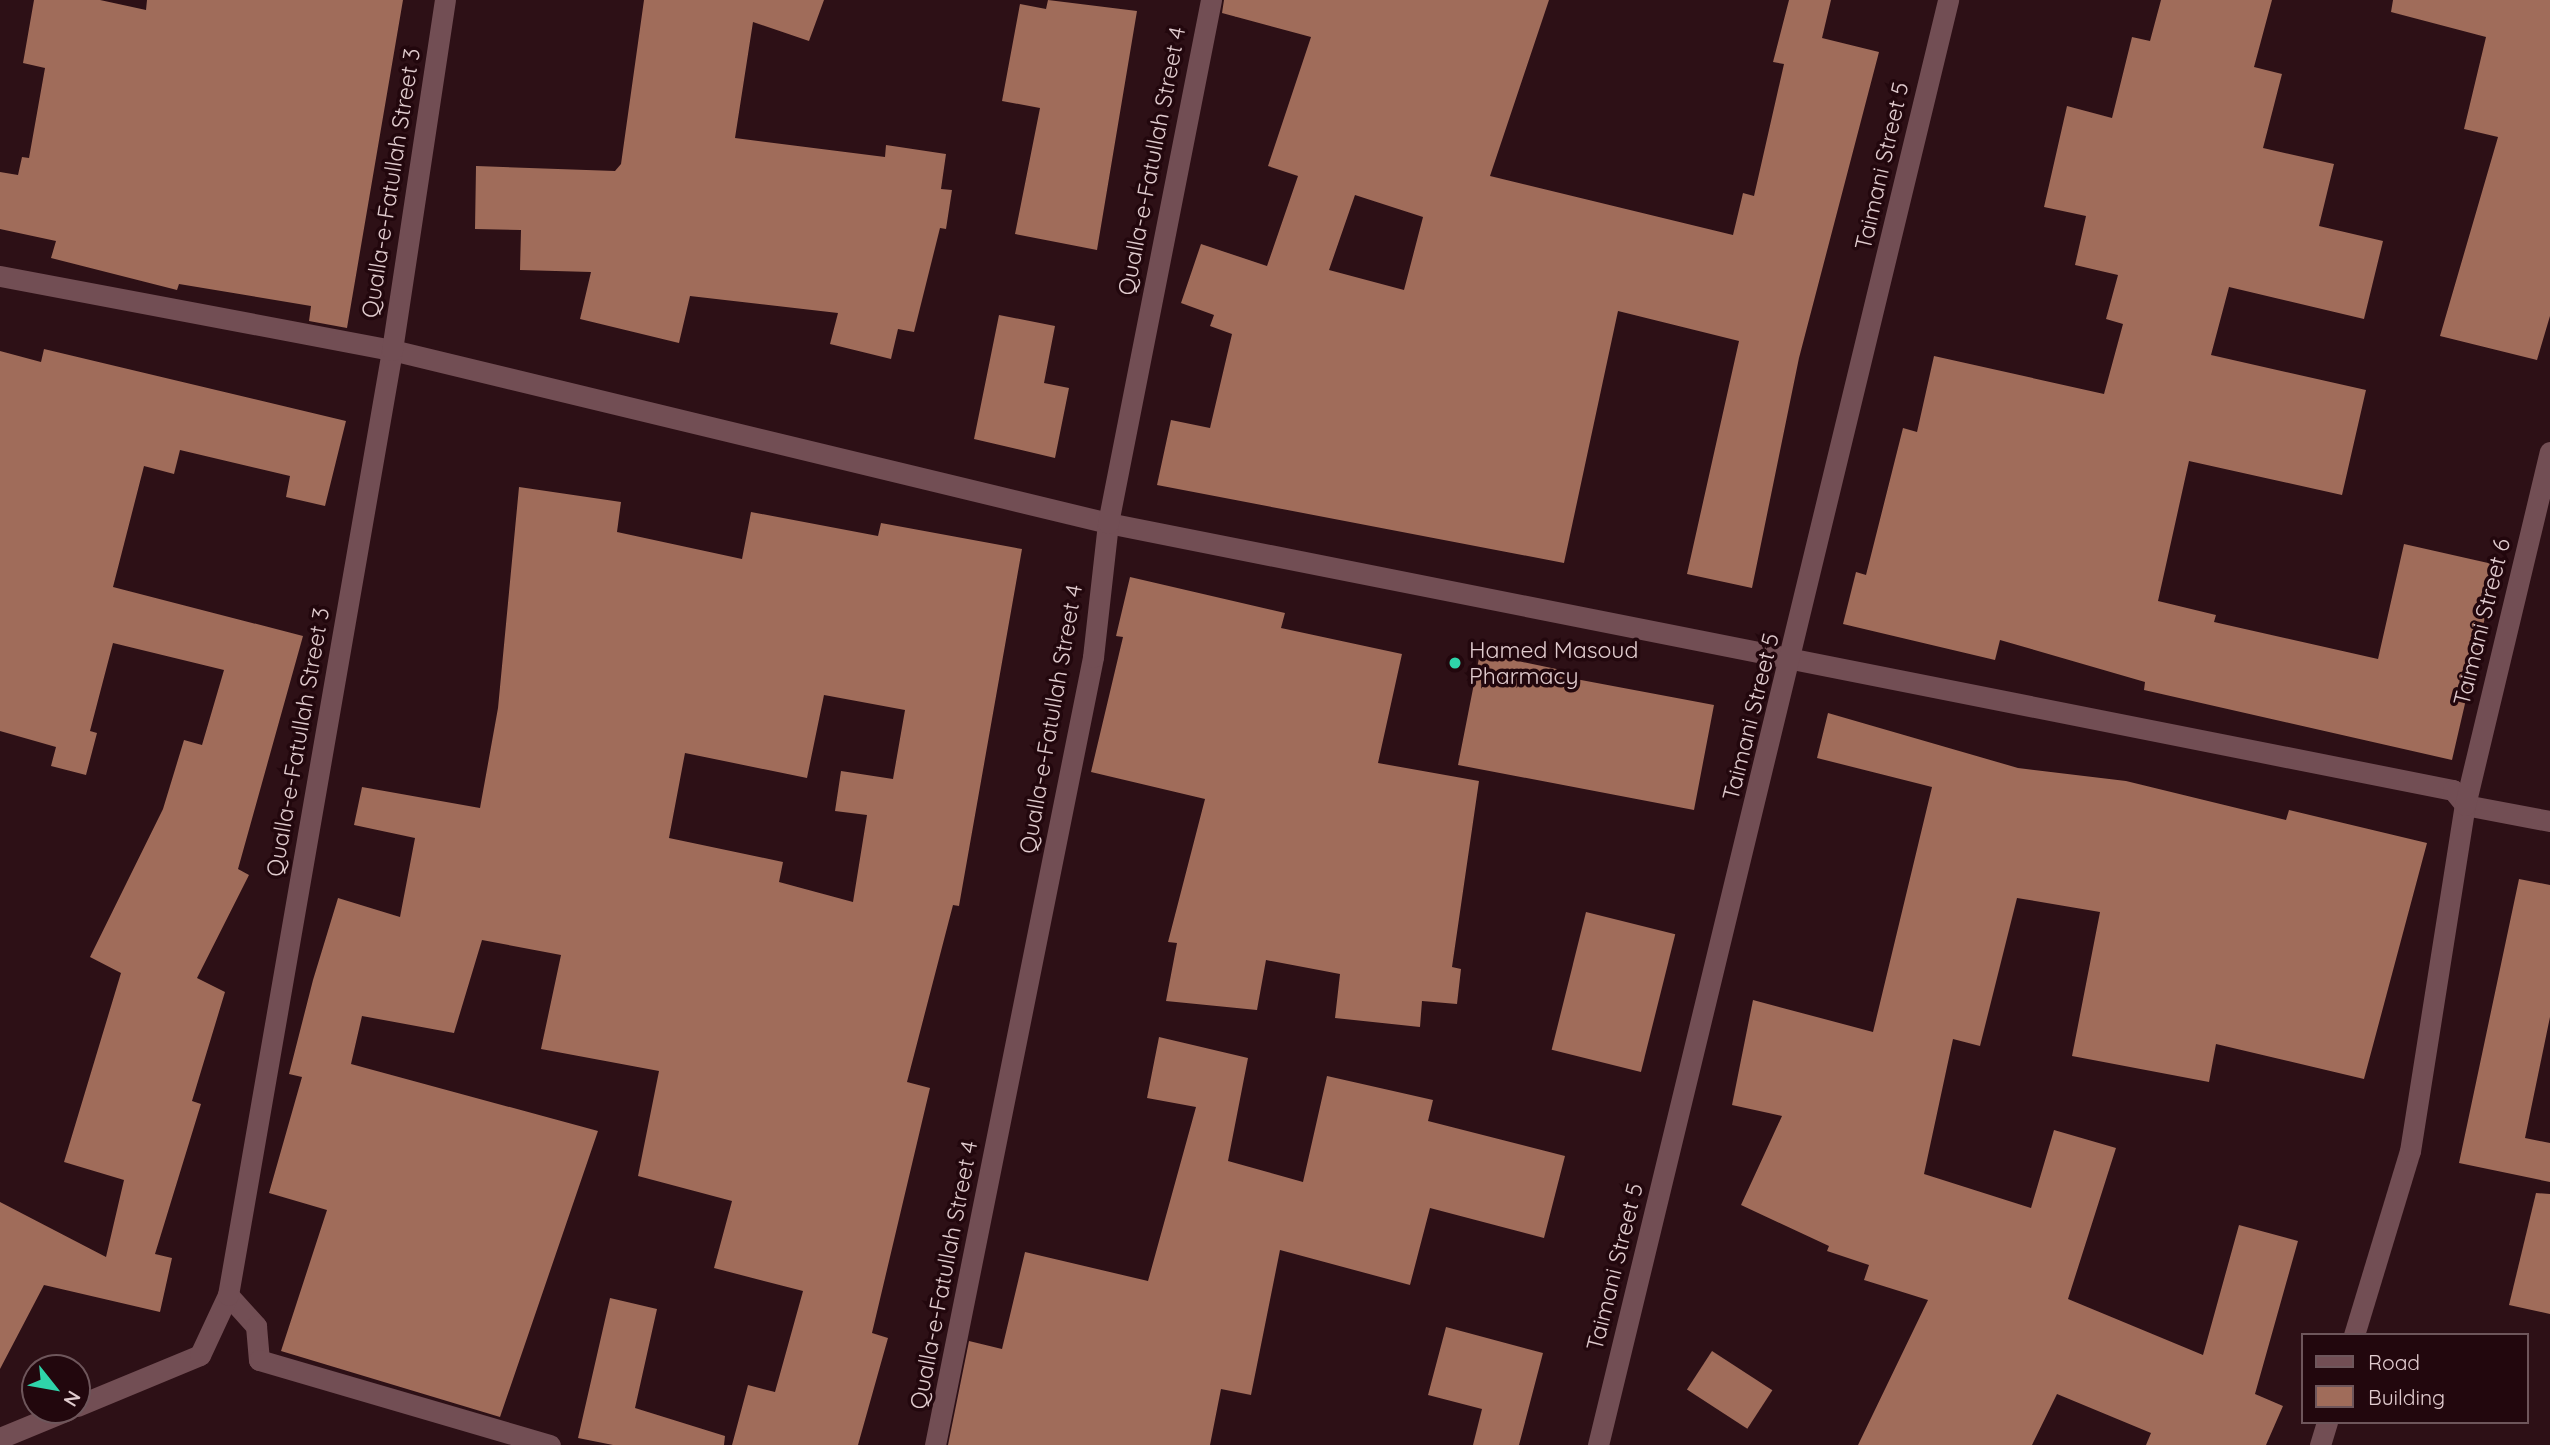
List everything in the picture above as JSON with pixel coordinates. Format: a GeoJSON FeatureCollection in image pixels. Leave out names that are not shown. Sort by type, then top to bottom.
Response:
{"type":"FeatureCollection","features":[{"type":"Feature","properties":{"kind":"street","name":"Qualla-e-Fatullah Street 3"},"geometry":{"type":"LineString","coordinates":[[91,1400],[200,1355],[228,1295],[392,350],[445,0]]}},
{"type":"Feature","properties":{"kind":"street","name":"Qualla-e-Fatullah Street 4"},"geometry":{"type":"LineString","coordinates":[[935,1445],[1093,657],[1108,523],[1211,0]]}},
{"type":"Feature","properties":{"kind":"street","name":"Taimani Street 5"},"geometry":{"type":"LineString","coordinates":[[1598,1445],[1792,659],[1948,0]]}},
{"type":"Feature","properties":{"kind":"street"},"geometry":{"type":"LineString","coordinates":[[0,276],[392,350],[1108,523],[2453,790],[2465,805],[2550,821]]}},
{"type":"Feature","properties":{"kind":"street","name":"Taimani Street 6"},"geometry":{"type":"LineString","coordinates":[[2355,1333],[2410,1151],[2465,805],[2550,452]]}},
{"type":"Feature","properties":{"kind":"street"},"geometry":{"type":"LineString","coordinates":[[228,1295],[256,1326],[259,1360],[550,1445]]}},
{"type":"Feature","properties":{"kind":"street"},"geometry":{"type":"LineString","coordinates":[[0,1438],[34,1424]]}},
{"type":"Feature","properties":{"kind":"street"},"geometry":{"type":"LineString","coordinates":[[2320,1445],[2326,1424]]}},
{"type":"Feature","properties":{"kind":"building"},"geometry":{"type":"Polygon","coordinates":[[[34,0],[100,0],[146,10],[147,0],[403,0],[347,328],[309,321],[311,306],[179,284],[177,290],[51,258],[56,241],[0,229],[0,172],[18,175],[22,157],[29,158],[45,68],[23,63],[34,0]]]}},
{"type":"Feature","properties":{"kind":"building"},"geometry":{"type":"Polygon","coordinates":[[[644,0],[824,0],[809,41],[753,22],[735,138],[885,157],[886,145],[946,154],[941,189],[952,190],[946,229],[940,228],[914,332],[898,329],[891,359],[830,344],[838,313],[690,296],[679,343],[580,319],[591,272],[520,270],[521,230],[475,229],[476,166],[615,171],[621,164],[644,0]]]}},
{"type":"Feature","properties":{"kind":"building"},"geometry":{"type":"Polygon","coordinates":[[[1048,0],[1137,11],[1097,250],[1015,234],[1040,108],[1002,101],[1020,4],[1046,9],[1048,0]]]}},
{"type":"Feature","properties":{"kind":"building"},"geometry":{"type":"Polygon","coordinates":[[[1224,0],[1549,0],[1490,176],[1733,235],[1743,193],[1754,196],[1784,64],[1773,62],[1789,0],[1831,0],[1822,38],[1879,52],[1799,358],[1752,588],[1687,574],[1739,341],[1618,311],[1564,563],[1157,485],[1171,420],[1210,428],[1232,334],[1210,326],[1214,315],[1181,303],[1201,244],[1267,266],[1298,176],[1268,166],[1311,37],[1222,13],[1224,0]],[[1355,195],[1329,270],[1404,290],[1423,217],[1355,195]]]}},
{"type":"Feature","properties":{"kind":"building"},"geometry":{"type":"Polygon","coordinates":[[[2161,0],[2272,0],[2254,67],[2282,74],[2263,148],[2334,164],[2319,226],[2383,241],[2364,319],[2229,287],[2211,355],[2366,390],[2342,495],[2189,461],[2158,601],[2216,615],[2214,622],[2378,659],[2404,544],[2497,565],[2452,760],[2144,690],[2145,682],[2000,640],[1995,660],[1843,624],[1856,572],[1866,575],[1903,428],[1917,432],[1934,356],[2104,394],[2123,324],[2106,319],[2118,275],[2075,265],[2086,216],[2044,207],[2067,106],[2112,118],[2132,37],[2150,41],[2161,0]]]}},
{"type":"Feature","properties":{"kind":"building"},"geometry":{"type":"Polygon","coordinates":[[[2393,0],[2550,0],[2550,316],[2537,360],[2440,336],[2498,137],[2464,129],[2486,37],[2391,12],[2393,0]]]}},
{"type":"Feature","properties":{"kind":"building"},"geometry":{"type":"Polygon","coordinates":[[[999,315],[1055,326],[1044,383],[1069,388],[1055,458],[974,439],[999,315]]]}},
{"type":"Feature","properties":{"kind":"building"},"geometry":{"type":"Polygon","coordinates":[[[44,349],[346,421],[325,506],[286,497],[290,476],[180,450],[174,474],[144,466],[113,587],[303,636],[238,869],[249,875],[197,978],[225,992],[192,1101],[201,1104],[155,1254],[172,1258],[160,1312],[44,1285],[0,1369],[0,1202],[106,1257],[124,1180],[64,1162],[121,973],[90,957],[163,809],[184,740],[202,745],[224,670],[113,643],[90,731],[97,733],[86,775],[51,766],[56,747],[0,731],[0,351],[41,362],[44,349]]]}},
{"type":"Feature","properties":{"kind":"building"},"geometry":{"type":"Polygon","coordinates":[[[519,487],[621,502],[617,532],[742,559],[751,512],[878,536],[881,523],[1022,549],[959,906],[953,905],[907,1082],[930,1088],[872,1333],[888,1338],[858,1445],[732,1445],[748,1385],[775,1392],[803,1291],[714,1268],[732,1201],[638,1176],[659,1071],[541,1049],[561,955],[482,940],[454,1033],[362,1016],[351,1064],[598,1131],[500,1417],[281,1351],[327,1210],[269,1193],[302,1077],[289,1074],[313,980],[338,898],[400,917],[415,838],[354,825],[362,787],[480,808],[498,708],[519,487]],[[824,695],[807,778],[685,753],[669,838],[783,862],[779,882],[853,902],[867,815],[835,811],[841,771],[893,779],[905,710],[824,695]]]}},
{"type":"Feature","properties":{"kind":"building"},"geometry":{"type":"Polygon","coordinates":[[[1130,577],[1285,613],[1281,628],[1402,654],[1378,763],[1479,781],[1452,967],[1461,969],[1457,1004],[1422,1001],[1420,1027],[1335,1018],[1340,974],[1266,960],[1257,1010],[1166,1001],[1177,943],[1168,942],[1205,799],[1091,772],[1123,637],[1116,636],[1130,577]]]}},
{"type":"Feature","properties":{"kind":"building"},"geometry":{"type":"Polygon","coordinates":[[[1480,653],[1566,671],[1565,677],[1714,705],[1694,810],[1458,765],[1480,653]]]}},
{"type":"Feature","properties":{"kind":"building"},"geometry":{"type":"Polygon","coordinates":[[[1828,713],[2018,768],[2126,781],[2286,820],[2289,810],[2427,843],[2364,1079],[2216,1044],[2209,1082],[2072,1056],[2100,912],[2017,898],[1980,1046],[1953,1039],[1924,1174],[2031,1208],[2054,1130],[2116,1148],[2068,1299],[2203,1355],[2239,1225],[2298,1241],[2255,1394],[2283,1406],[2266,1445],[2146,1445],[2151,1433],[2057,1394],[2032,1445],[1858,1445],[1928,1300],[1864,1280],[1869,1265],[1827,1251],[1829,1246],[1741,1205],[1782,1116],[1732,1105],[1753,1000],[1873,1032],[1932,787],[1817,758],[1828,713]]]}},
{"type":"Feature","properties":{"kind":"building"},"geometry":{"type":"Polygon","coordinates":[[[2519,879],[2550,885],[2550,1017],[2525,1138],[2550,1143],[2550,1182],[2459,1163],[2519,879]]]}},
{"type":"Feature","properties":{"kind":"building"},"geometry":{"type":"Polygon","coordinates":[[[1586,912],[1675,934],[1641,1072],[1552,1050],[1586,912]]]}},
{"type":"Feature","properties":{"kind":"building"},"geometry":{"type":"Polygon","coordinates":[[[1159,1037],[1248,1058],[1228,1161],[1303,1182],[1327,1076],[1433,1100],[1428,1121],[1565,1156],[1544,1238],[1430,1208],[1410,1285],[1280,1250],[1251,1395],[1221,1389],[1210,1445],[948,1445],[969,1341],[1002,1349],[1025,1252],[1148,1281],[1196,1107],[1147,1098],[1159,1037]]]}},
{"type":"Feature","properties":{"kind":"building"},"geometry":{"type":"Polygon","coordinates":[[[2536,1193],[2550,1194],[2550,1314],[2509,1305],[2536,1193]]]}},
{"type":"Feature","properties":{"kind":"building"},"geometry":{"type":"Polygon","coordinates":[[[610,1298],[657,1309],[635,1408],[725,1436],[724,1445],[613,1445],[578,1438],[610,1298]]]}},
{"type":"Feature","properties":{"kind":"building"},"geometry":{"type":"Polygon","coordinates":[[[1446,1327],[1543,1353],[1519,1445],[1473,1445],[1482,1409],[1428,1395],[1446,1327]]]}},
{"type":"Feature","properties":{"kind":"building"},"geometry":{"type":"Polygon","coordinates":[[[1712,1351],[1772,1390],[1747,1429],[1687,1390],[1712,1351]]]}},
{"type":"Feature","properties":{"kind":"place","name":"Hamed Masoud Pharmacy"},"geometry":{"type":"Point","coordinates":[1455,663]}}]}
